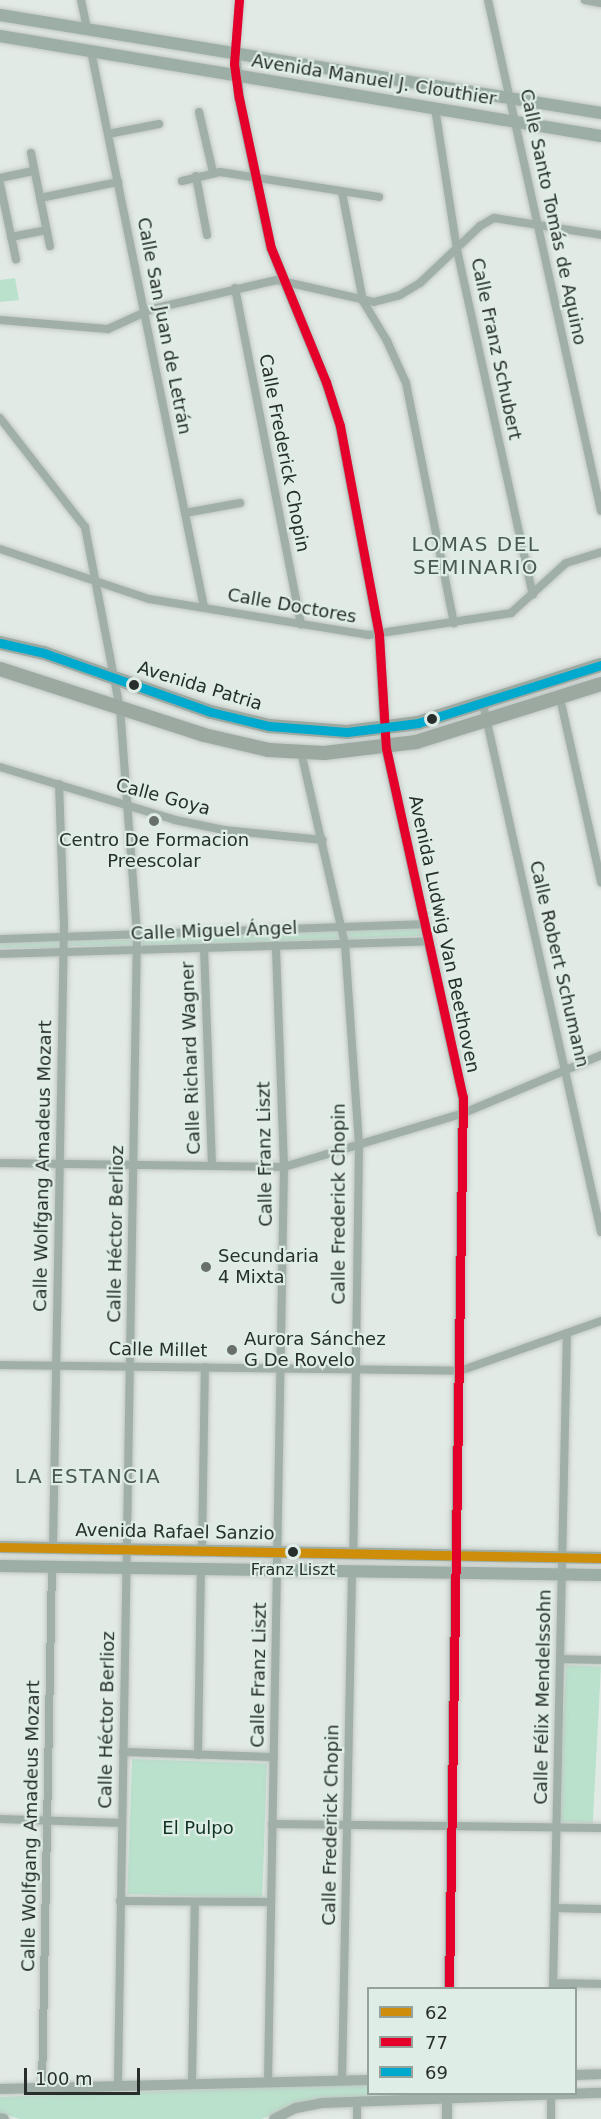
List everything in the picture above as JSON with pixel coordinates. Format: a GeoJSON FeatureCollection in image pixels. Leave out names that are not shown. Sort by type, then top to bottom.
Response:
{"type":"FeatureCollection","features":[{"type":"Feature","properties":{"kind":"main road","name":"Avenida Manuel J. Clouthier"},"geometry":{"type":"LineString","coordinates":[[0,15],[601,113]]}},
{"type":"Feature","properties":{"kind":"main road","name":"Avenida Manuel J. Clouthier"},"geometry":{"type":"LineString","coordinates":[[0,36],[601,136]]}},
{"type":"Feature","properties":{"kind":"main road","name":"Avenida Patria"},"geometry":{"type":"LineString","coordinates":[[0,643],[116,678],[211,712],[269,726],[347,732],[385,729],[483,704],[601,665]]}},
{"type":"Feature","properties":{"kind":"main road"},"geometry":{"type":"LineString","coordinates":[[0,669],[204,735],[269,750],[301,752],[386,748],[488,721],[601,684]]}},
{"type":"Feature","properties":{"kind":"main road","name":"Avenida Rafael Sanzio"},"geometry":{"type":"LineString","coordinates":[[0,1547],[601,1558]]}},
{"type":"Feature","properties":{"kind":"main road","name":"Avenida Rafael Sanzio"},"geometry":{"type":"LineString","coordinates":[[0,1566],[601,1575]]}},
{"type":"Feature","properties":{"kind":"street"},"geometry":{"type":"LineString","coordinates":[[81,0],[87,29]]}},
{"type":"Feature","properties":{"kind":"street"},"geometry":{"type":"LineString","coordinates":[[235,53],[239,0]]}},
{"type":"Feature","properties":{"kind":"street","name":"Calle Santo Tomás de Aquino"},"geometry":{"type":"LineString","coordinates":[[488,0],[601,510]]}},
{"type":"Feature","properties":{"kind":"street"},"geometry":{"type":"LineString","coordinates":[[585,0],[601,3]]}},
{"type":"Feature","properties":{"kind":"street","name":"Calle San Juan de Letrán"},"geometry":{"type":"LineString","coordinates":[[91,51],[204,607]]}},
{"type":"Feature","properties":{"kind":"street","name":"Avenida Ludwig Van Beethoven"},"geometry":{"type":"LineString","coordinates":[[235,53],[234,75],[271,248],[326,382],[340,426],[380,635],[386,748],[465,1113],[449,1987]]}},
{"type":"Feature","properties":{"kind":"street","name":"Calle Franz Schubert"},"geometry":{"type":"LineString","coordinates":[[435,108],[457,250],[533,595]]}},
{"type":"Feature","properties":{"kind":"street"},"geometry":{"type":"LineString","coordinates":[[199,112],[213,172]]}},
{"type":"Feature","properties":{"kind":"street"},"geometry":{"type":"LineString","coordinates":[[108,134],[159,124]]}},
{"type":"Feature","properties":{"kind":"street"},"geometry":{"type":"LineString","coordinates":[[31,153],[50,246]]}},
{"type":"Feature","properties":{"kind":"street"},"geometry":{"type":"LineString","coordinates":[[0,178],[34,171]]}},
{"type":"Feature","properties":{"kind":"street"},"geometry":{"type":"LineString","coordinates":[[182,181],[213,172],[379,197]]}},
{"type":"Feature","properties":{"kind":"street"},"geometry":{"type":"LineString","coordinates":[[196,176],[207,235]]}},
{"type":"Feature","properties":{"kind":"street"},"geometry":{"type":"LineString","coordinates":[[40,198],[118,182]]}},
{"type":"Feature","properties":{"kind":"street"},"geometry":{"type":"LineString","coordinates":[[0,184],[16,258]]}},
{"type":"Feature","properties":{"kind":"street"},"geometry":{"type":"LineString","coordinates":[[342,192],[363,301],[387,341],[406,383],[454,623]]}},
{"type":"Feature","properties":{"kind":"street"},"geometry":{"type":"LineString","coordinates":[[0,320],[97,330],[144,313],[235,288],[284,280],[363,301],[385,300],[411,290],[457,250],[480,226],[494,218],[601,235]]}},
{"type":"Feature","properties":{"kind":"street"},"geometry":{"type":"LineString","coordinates":[[11,237],[46,230]]}},
{"type":"Feature","properties":{"kind":"street","name":"Calle Frederick Chopin"},"geometry":{"type":"LineString","coordinates":[[235,288],[301,625]]}},
{"type":"Feature","properties":{"kind":"street","name":"Calle Héctor Berlioz"},"geometry":{"type":"LineString","coordinates":[[0,418],[86,527],[120,708],[137,935],[118,2085]]}},
{"type":"Feature","properties":{"kind":"street"},"geometry":{"type":"LineString","coordinates":[[185,513],[240,503]]}},
{"type":"Feature","properties":{"kind":"street","name":"Calle Doctores"},"geometry":{"type":"LineString","coordinates":[[0,549],[148,599],[301,625],[380,635],[511,612],[533,595],[566,563],[601,552]]}},
{"type":"Feature","properties":{"kind":"street"},"geometry":{"type":"LineString","coordinates":[[560,698],[601,882]]}},
{"type":"Feature","properties":{"kind":"street","name":"Calle Robert Schumann"},"geometry":{"type":"LineString","coordinates":[[483,704],[601,1232]]}},
{"type":"Feature","properties":{"kind":"street","name":"Calle Frederick Chopin"},"geometry":{"type":"LineString","coordinates":[[301,752],[345,944],[359,1146],[353,1553]]}},
{"type":"Feature","properties":{"kind":"street","name":"Calle Goya"},"geometry":{"type":"LineString","coordinates":[[0,767],[127,806],[224,830],[322,840]]}},
{"type":"Feature","properties":{"kind":"street","name":"Calle Wolfgang Amadeus Mozart"},"geometry":{"type":"LineString","coordinates":[[52,1548],[64,952],[59,784]]}},
{"type":"Feature","properties":{"kind":"street","name":"Calle Miguel Ángel"},"geometry":{"type":"LineString","coordinates":[[0,939],[425,924]]}},
{"type":"Feature","properties":{"kind":"street","name":"Calle Miguel Ángel"},"geometry":{"type":"LineString","coordinates":[[0,954],[429,941]]}},
{"type":"Feature","properties":{"kind":"street","name":"Calle Franz Liszt"},"geometry":{"type":"LineString","coordinates":[[268,2082],[284,1167],[276,945]]}},
{"type":"Feature","properties":{"kind":"street","name":"Calle Richard Wagner"},"geometry":{"type":"LineString","coordinates":[[204,948],[212,1166]]}},
{"type":"Feature","properties":{"kind":"street"},"geometry":{"type":"LineString","coordinates":[[0,1163],[284,1167],[465,1113],[601,1055]]}},
{"type":"Feature","properties":{"kind":"street"},"geometry":{"type":"LineString","coordinates":[[460,1371],[601,1321]]}},
{"type":"Feature","properties":{"kind":"street","name":"Calle Félix Mendelssohn"},"geometry":{"type":"LineString","coordinates":[[554,1986],[567,1333]]}},
{"type":"Feature","properties":{"kind":"street","name":"Calle Millet"},"geometry":{"type":"LineString","coordinates":[[0,1365],[460,1371]]}},
{"type":"Feature","properties":{"kind":"street"},"geometry":{"type":"LineString","coordinates":[[202,1551],[205,1367]]}},
{"type":"Feature","properties":{"kind":"street","name":"Calle Wolfgang Amadeus Mozart"},"geometry":{"type":"LineString","coordinates":[[42,2087],[52,1566]]}},
{"type":"Feature","properties":{"kind":"street"},"geometry":{"type":"LineString","coordinates":[[198,1755],[201,1568]]}},
{"type":"Feature","properties":{"kind":"street","name":"Calle Frederick Chopin"},"geometry":{"type":"LineString","coordinates":[[342,2080],[352,1571]]}},
{"type":"Feature","properties":{"kind":"street"},"geometry":{"type":"LineString","coordinates":[[560,1659],[601,1660]]}},
{"type":"Feature","properties":{"kind":"street"},"geometry":{"type":"LineString","coordinates":[[123,1752],[274,1757]]}},
{"type":"Feature","properties":{"kind":"street"},"geometry":{"type":"LineString","coordinates":[[0,1819],[122,1822]]}},
{"type":"Feature","properties":{"kind":"street"},"geometry":{"type":"LineString","coordinates":[[272,1824],[601,1828]]}},
{"type":"Feature","properties":{"kind":"street"},"geometry":{"type":"LineString","coordinates":[[120,1901],[271,1902]]}},
{"type":"Feature","properties":{"kind":"street"},"geometry":{"type":"LineString","coordinates":[[192,2083],[195,1902]]}},
{"type":"Feature","properties":{"kind":"street"},"geometry":{"type":"LineString","coordinates":[[555,1908],[601,1909]]}},
{"type":"Feature","properties":{"kind":"street"},"geometry":{"type":"LineString","coordinates":[[554,1986],[601,1984]]}},
{"type":"Feature","properties":{"kind":"street"},"geometry":{"type":"LineString","coordinates":[[577,2075],[601,2074]]}},
{"type":"Feature","properties":{"kind":"street"},"geometry":{"type":"LineString","coordinates":[[0,2088],[367,2080]]}},
{"type":"Feature","properties":{"kind":"street"},"geometry":{"type":"LineString","coordinates":[[577,2093],[601,2093]]}},
{"type":"Feature","properties":{"kind":"street"},"geometry":{"type":"LineString","coordinates":[[274,2119],[309,2105],[447,2095],[447,2119]]}},
{"type":"Feature","properties":{"kind":"street"},"geometry":{"type":"LineString","coordinates":[[551,2095],[551,2119]]}},
{"type":"Feature","properties":{"kind":"street"},"geometry":{"type":"LineString","coordinates":[[357,2101],[357,2119]]}},
{"type":"Feature","properties":{"kind":"green space"},"geometry":{"type":"Polygon","coordinates":[[[15,278],[19,300],[0,302],[0,280],[15,278]]]}},
{"type":"Feature","properties":{"kind":"green space"},"geometry":{"type":"Polygon","coordinates":[[[420,927],[422,936],[348,939],[348,931],[420,927]]]}},
{"type":"Feature","properties":{"kind":"green space"},"geometry":{"type":"Polygon","coordinates":[[[337,932],[339,939],[143,947],[141,938],[337,932]]]}},
{"type":"Feature","properties":{"kind":"green space"},"geometry":{"type":"Polygon","coordinates":[[[0,939],[58,939],[58,948],[0,948],[0,939]]]}},
{"type":"Feature","properties":{"kind":"green space"},"geometry":{"type":"Polygon","coordinates":[[[69,940],[132,940],[132,946],[69,946],[69,940]]]}},
{"type":"Feature","properties":{"kind":"green space"},"geometry":{"type":"Polygon","coordinates":[[[566,1665],[601,1667],[593,1824],[558,1822],[566,1665]]]}},
{"type":"Feature","properties":{"kind":"green space","name":"El Pulpo"},"geometry":{"type":"Polygon","coordinates":[[[132,1759],[267,1764],[262,1899],[127,1894],[132,1759]]]}},
{"type":"Feature","properties":{"kind":"green space"},"geometry":{"type":"Polygon","coordinates":[[[367,2084],[367,2095],[397,2095],[294,2104],[262,2119],[20,2119],[0,2113],[0,2097],[367,2084]]]}},
{"type":"Feature","properties":{"kind":"transit line","name":"77"},"geometry":{"type":"LineString","coordinates":[[239,0],[234,64],[239,98],[271,248],[326,382],[340,426],[379,635],[386,748],[463,1097],[449,1987]]}},
{"type":"Feature","properties":{"kind":"transit line","name":"69"},"geometry":{"type":"LineString","coordinates":[[0,643],[44,653],[211,712],[269,726],[347,732],[418,723],[601,665]]}},
{"type":"Feature","properties":{"kind":"transit line","name":"62"},"geometry":{"type":"LineString","coordinates":[[0,1547],[601,1558]]}},
{"type":"Feature","properties":{"kind":"place","name":"Centro De Formacion Preescolar"},"geometry":{"type":"Point","coordinates":[154,821]}},
{"type":"Feature","properties":{"kind":"place","name":"Secundaria 4 Mixta"},"geometry":{"type":"Point","coordinates":[206,1267]}},
{"type":"Feature","properties":{"kind":"place","name":"Aurora Sánchez G De Rovelo"},"geometry":{"type":"Point","coordinates":[232,1350]}},
{"type":"Feature","properties":{"kind":"place","name":"Franz Liszt"},"geometry":{"type":"Point","coordinates":[293,1552]}},
{"type":"Feature","properties":{"kind":"district","name":"LOMAS DEL SEMINARIO"},"geometry":{"type":"Point","coordinates":[476,556]}},
{"type":"Feature","properties":{"kind":"district","name":"LA ESTANCIA"},"geometry":{"type":"Point","coordinates":[88,1476]}}]}
